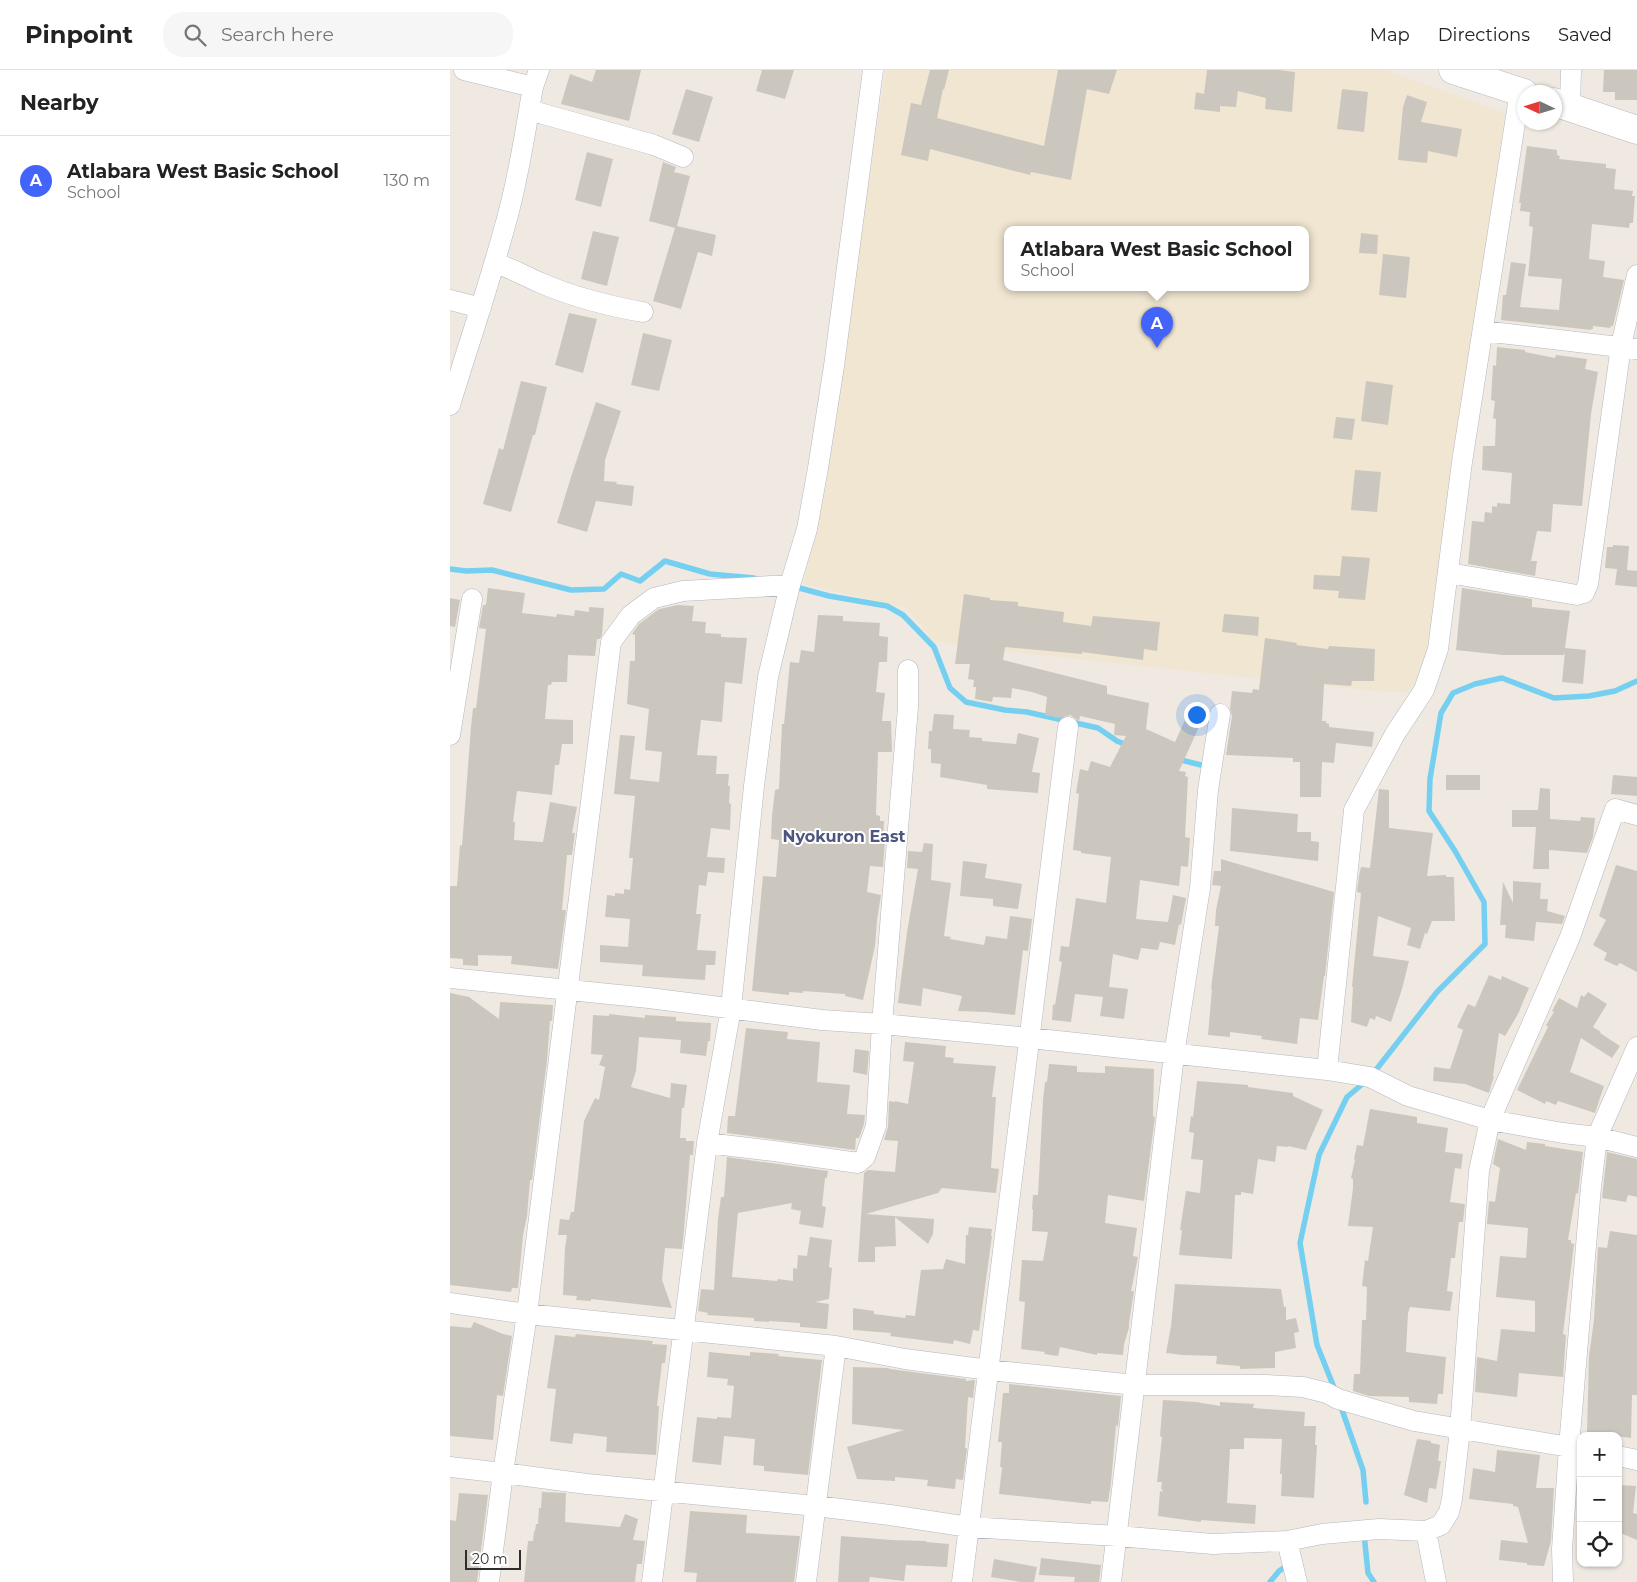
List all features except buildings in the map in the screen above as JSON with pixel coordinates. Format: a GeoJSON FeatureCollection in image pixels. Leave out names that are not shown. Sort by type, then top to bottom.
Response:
{"type":"FeatureCollection","features":[{"type":"Feature","properties":{"kind":"main road"},"geometry":{"type":"LineString","coordinates":[[1453,70],[1517,90]]}},
{"type":"Feature","properties":{"kind":"main road"},"geometry":{"type":"LineString","coordinates":[[1562,105],[1637,130]]}},
{"type":"Feature","properties":{"kind":"street"},"geometry":{"type":"LineString","coordinates":[[450,405],[472,331],[481,308],[510,206],[536,78],[464,70]]}},
{"type":"Feature","properties":{"kind":"street"},"geometry":{"type":"LineString","coordinates":[[652,1582],[707,1143],[731,1008],[753,796],[768,678],[792,578],[807,529],[832,382],[873,70]]}},
{"type":"Feature","properties":{"kind":"street"},"geometry":{"type":"LineString","coordinates":[[1562,105],[1571,70]]}},
{"type":"Feature","properties":{"kind":"street"},"geometry":{"type":"LineString","coordinates":[[529,110],[654,146],[683,158]]}},
{"type":"Feature","properties":{"kind":"street"},"geometry":{"type":"LineString","coordinates":[[1327,1070],[1354,810],[1395,734],[1424,690],[1438,649],[1462,462],[1517,123]]}},
{"type":"Feature","properties":{"kind":"street"},"geometry":{"type":"LineString","coordinates":[[494,263],[542,284],[623,309],[643,312]]}},
{"type":"Feature","properties":{"kind":"street"},"geometry":{"type":"LineString","coordinates":[[1449,573],[1577,595],[1584,594],[1590,574],[1629,348],[1637,275]]}},
{"type":"Feature","properties":{"kind":"street"},"geometry":{"type":"LineString","coordinates":[[450,300],[481,308]]}},
{"type":"Feature","properties":{"kind":"street"},"geometry":{"type":"LineString","coordinates":[[1483,331],[1629,348]]}},
{"type":"Feature","properties":{"kind":"street"},"geometry":{"type":"LineString","coordinates":[[489,1582],[527,1314],[611,642],[631,615],[654,598],[683,591],[792,578]]}},
{"type":"Feature","properties":{"kind":"street"},"geometry":{"type":"LineString","coordinates":[[450,735],[452,712],[472,598]]}},
{"type":"Feature","properties":{"kind":"street"},"geometry":{"type":"LineString","coordinates":[[707,1143],[774,1150],[858,1163],[865,1157],[876,1126],[882,1024],[908,708],[908,670]]}},
{"type":"Feature","properties":{"kind":"street"},"geometry":{"type":"LineString","coordinates":[[1111,1582],[1174,1055],[1200,888],[1208,790],[1220,714]]}},
{"type":"Feature","properties":{"kind":"street"},"geometry":{"type":"LineString","coordinates":[[962,1582],[990,1370],[1068,727]]}},
{"type":"Feature","properties":{"kind":"street"},"geometry":{"type":"LineString","coordinates":[[450,1467],[662,1492],[816,1506],[969,1527],[1213,1544],[1287,1540],[1322,1534],[1379,1529],[1426,1531],[1441,1525],[1449,1512],[1460,1430],[1480,1171],[1490,1120],[1570,937],[1615,809],[1637,815]]}},
{"type":"Feature","properties":{"kind":"street"},"geometry":{"type":"LineString","coordinates":[[450,978],[567,989],[822,1020],[1030,1038],[1327,1070],[1370,1078],[1408,1096],[1490,1120],[1597,1137],[1637,1147]]}},
{"type":"Feature","properties":{"kind":"street"},"geometry":{"type":"LineString","coordinates":[[1563,1582],[1562,1549],[1575,1448],[1591,1186],[1597,1137],[1637,1047]]}},
{"type":"Feature","properties":{"kind":"street"},"geometry":{"type":"LineString","coordinates":[[450,1303],[527,1314],[836,1346],[905,1359],[1135,1385],[1266,1385],[1303,1387],[1414,1421],[1575,1448]]}},
{"type":"Feature","properties":{"kind":"street"},"geometry":{"type":"LineString","coordinates":[[806,1582],[836,1346]]}},
{"type":"Feature","properties":{"kind":"street"},"geometry":{"type":"LineString","coordinates":[[1622,1457],[1637,1460]]}},
{"type":"Feature","properties":{"kind":"street"},"geometry":{"type":"LineString","coordinates":[[1426,1531],[1436,1582]]}},
{"type":"Feature","properties":{"kind":"street"},"geometry":{"type":"LineString","coordinates":[[1287,1540],[1297,1582]]}},
{"type":"Feature","properties":{"kind":"shaded area"},"geometry":{"type":"Polygon","coordinates":[[[886,70],[1385,70],[1505,113],[1432,639],[1421,674],[1407,692],[1383,692],[992,650],[934,641],[907,608],[804,584],[886,70]]]}},
{"type":"Feature","properties":{"kind":"waterway"},"geometry":{"type":"LineString","coordinates":[[450,569],[466,571],[492,570],[571,590],[604,589],[621,574],[640,581],[665,561],[710,574],[754,578]]}},
{"type":"Feature","properties":{"kind":"waterway"},"geometry":{"type":"LineString","coordinates":[[792,586],[829,596],[887,606],[903,615],[934,647],[950,688],[966,702],[1005,710],[1027,712],[1098,728],[1117,741],[1129,746]]}},
{"type":"Feature","properties":{"kind":"waterway"},"geometry":{"type":"LineString","coordinates":[[1372,1075],[1437,992],[1485,944],[1484,902],[1455,851],[1429,811],[1430,779],[1441,713],[1453,693],[1475,684],[1502,678],[1554,698],[1589,696],[1615,691],[1637,681]]}},
{"type":"Feature","properties":{"kind":"waterway"},"geometry":{"type":"LineString","coordinates":[[1177,759],[1209,767]]}},
{"type":"Feature","properties":{"kind":"waterway"},"geometry":{"type":"LineString","coordinates":[[1335,1390],[1317,1345],[1300,1243],[1319,1155],[1347,1097],[1366,1081]]}},
{"type":"Feature","properties":{"kind":"waterway"},"geometry":{"type":"LineString","coordinates":[[1340,1404],[1363,1470],[1366,1502]]}},
{"type":"Feature","properties":{"kind":"waterway"},"geometry":{"type":"LineString","coordinates":[[1364,1534],[1368,1573],[1374,1582]]}},
{"type":"Feature","properties":{"kind":"waterway"},"geometry":{"type":"LineString","coordinates":[[1270,1582],[1279,1571],[1288,1565]]}},
{"type":"Feature","properties":{"kind":"place","name":"Atlabara West Basic School"},"geometry":{"type":"Point","coordinates":[1157,348]}},
{"type":"Feature","properties":{"kind":"district","name":"Nyokuron East"},"geometry":{"type":"Point","coordinates":[844,836]}}]}
